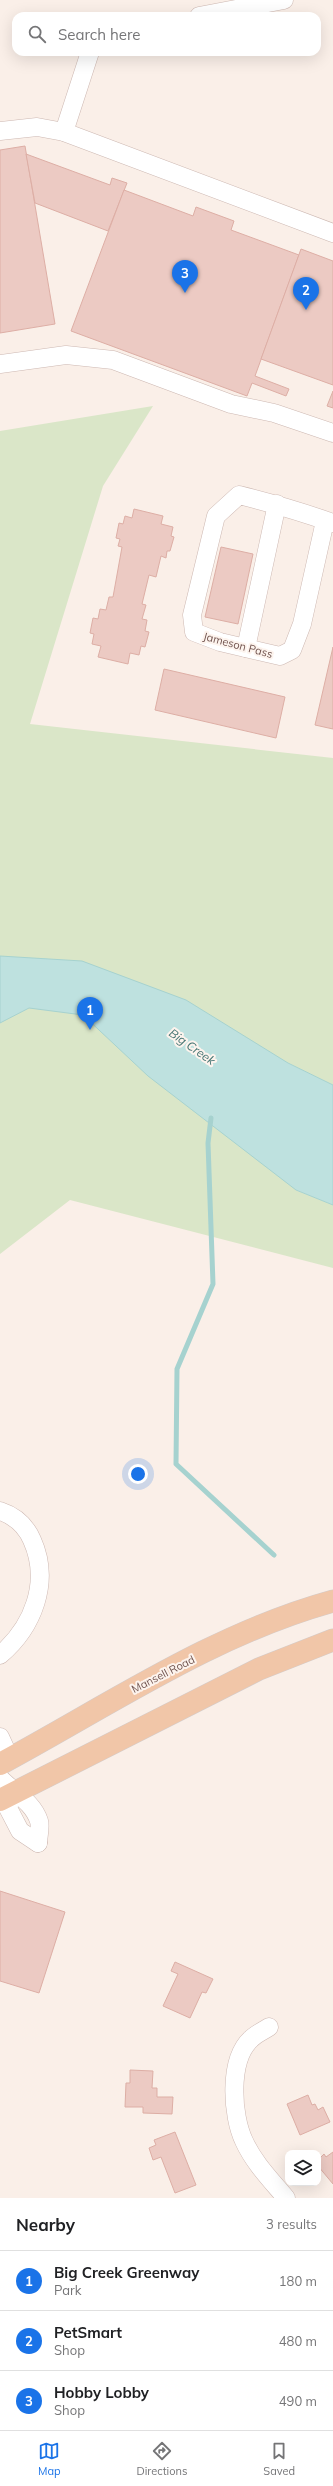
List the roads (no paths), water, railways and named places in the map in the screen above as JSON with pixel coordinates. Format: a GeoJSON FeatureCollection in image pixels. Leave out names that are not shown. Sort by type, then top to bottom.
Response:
{"type":"FeatureCollection","features":[{"type":"Feature","properties":{"kind":"main road","name":"Mansell Road"},"geometry":{"type":"LineString","coordinates":[[5,1779],[124,1694],[237,1636],[333,1601]]}},
{"type":"Feature","properties":{"kind":"main road"},"geometry":{"type":"LineString","coordinates":[[5,1779],[259,1669],[333,1640]]}},
{"type":"Feature","properties":{"kind":"street"},"geometry":{"type":"LineString","coordinates":[[220,12],[284,0]]}},
{"type":"Feature","properties":{"kind":"street"},"geometry":{"type":"LineString","coordinates":[[64,132],[89,56]]}},
{"type":"Feature","properties":{"kind":"street"},"geometry":{"type":"LineString","coordinates":[[0,132],[37,127],[64,132],[333,233]]}},
{"type":"Feature","properties":{"kind":"street"},"geometry":{"type":"LineString","coordinates":[[0,364],[66,355],[113,360],[231,404],[274,413],[333,432]]}},
{"type":"Feature","properties":{"kind":"street","name":"Jameson Pass"},"geometry":{"type":"LineString","coordinates":[[239,495],[277,504],[329,522],[302,624],[292,650],[280,656],[246,648],[194,632],[192,615],[216,516],[239,495]]}},
{"type":"Feature","properties":{"kind":"street"},"geometry":{"type":"LineString","coordinates":[[246,648],[277,504]]}},
{"type":"Feature","properties":{"kind":"street"},"geometry":{"type":"LineString","coordinates":[[0,1511],[7,1513],[27,1527],[36,1548],[40,1566],[40,1586],[36,1605],[25,1627],[0,1655]]}},
{"type":"Feature","properties":{"kind":"street"},"geometry":{"type":"LineString","coordinates":[[0,1736],[5,1779]]}},
{"type":"Feature","properties":{"kind":"street"},"geometry":{"type":"LineString","coordinates":[[269,2027],[250,2040],[239,2058],[234,2091],[237,2122],[244,2141],[255,2161],[286,2198]]}},
{"type":"Feature","properties":{"kind":"water","name":"Big Creek"},"geometry":{"type":"Polygon","coordinates":[[[0,956],[82,961],[186,1000],[288,1063],[333,1085],[333,1205],[296,1190],[148,1076],[83,1015],[29,1008],[0,1023],[0,956]]]}},
{"type":"Feature","properties":{"kind":"waterway"},"geometry":{"type":"LineString","coordinates":[[211,1118],[208,1143],[213,1284],[177,1369],[176,1464],[274,1555]]}},
{"type":"Feature","properties":{"kind":"place","name":"Hobby Lobby"},"geometry":{"type":"Point","coordinates":[185,293]}},
{"type":"Feature","properties":{"kind":"place","name":"PetSmart"},"geometry":{"type":"Point","coordinates":[306,310]}},
{"type":"Feature","properties":{"kind":"place","name":"Big Creek Greenway"},"geometry":{"type":"Point","coordinates":[90,1030]}}]}
